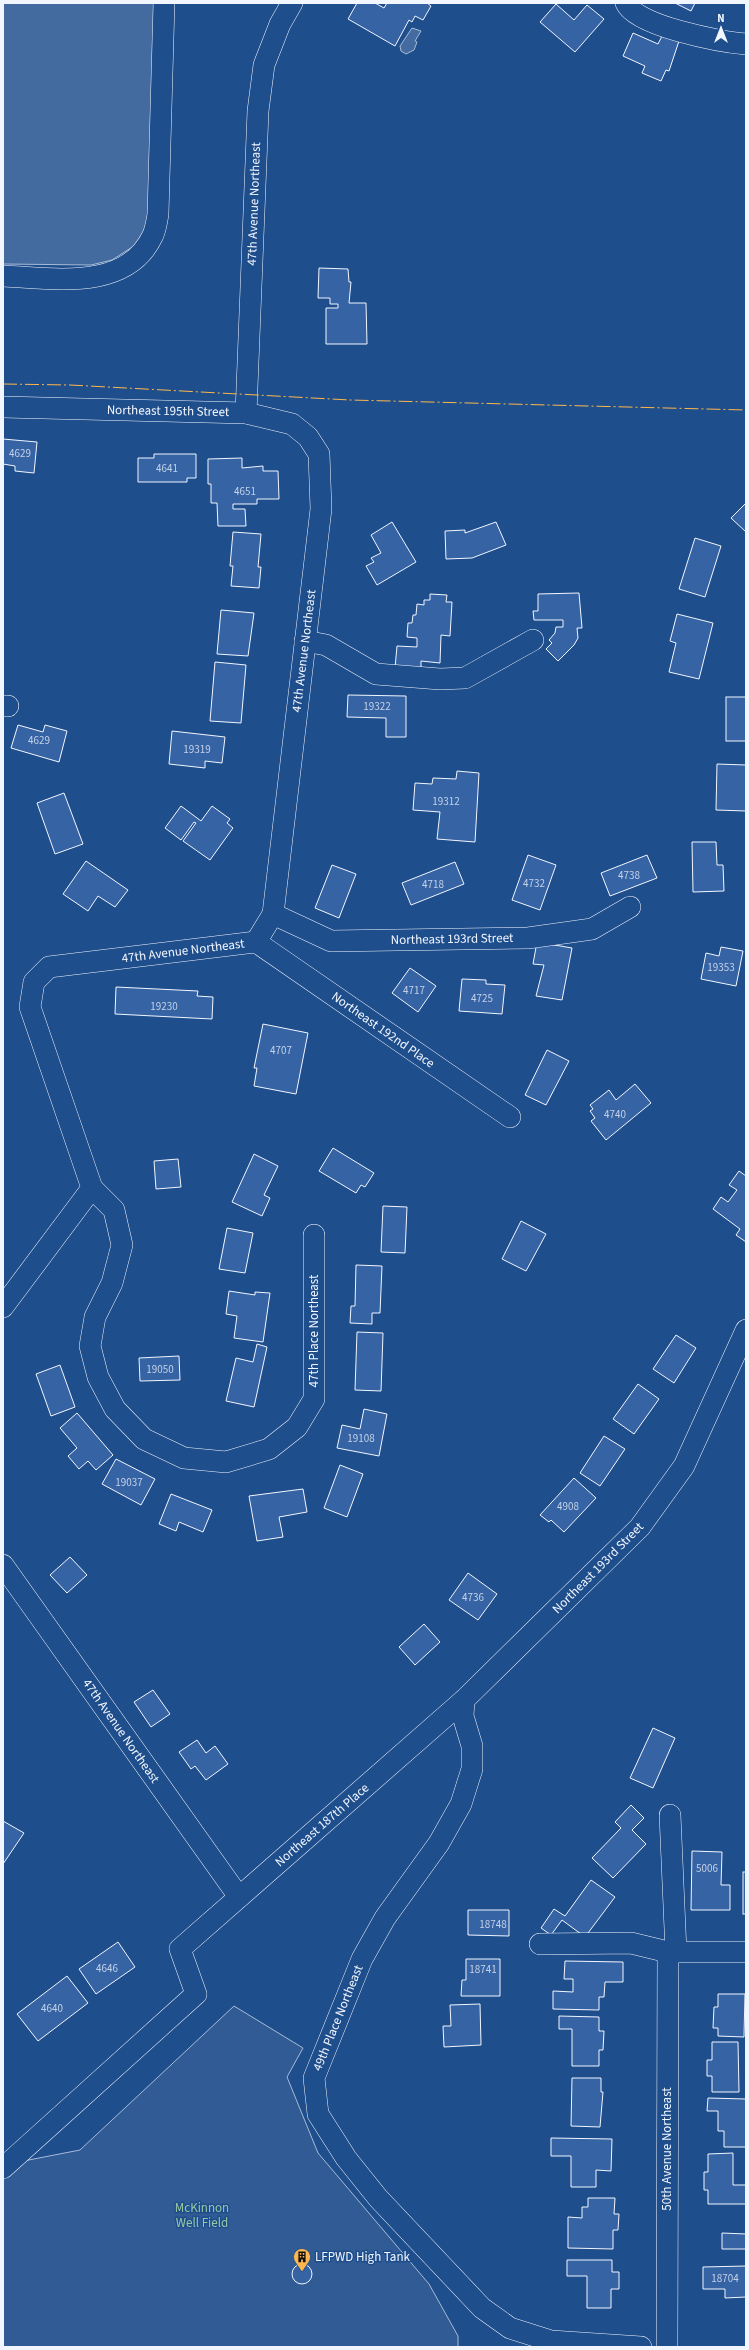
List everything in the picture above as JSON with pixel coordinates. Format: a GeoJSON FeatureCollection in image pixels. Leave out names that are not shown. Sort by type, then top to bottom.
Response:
{"type":"FeatureCollection","features":[{"type":"Feature","properties":{"kind":"street"},"geometry":{"type":"LineString","coordinates":[[3,276],[85,278],[106,275],[126,265],[141,253],[153,235],[158,214],[164,3]]}},
{"type":"Feature","properties":{"kind":"street","name":"47th Avenue Northeast"},"geometry":{"type":"LineString","coordinates":[[246,413],[258,111],[264,65],[280,24],[292,3]]}},
{"type":"Feature","properties":{"kind":"street"},"geometry":{"type":"LineString","coordinates":[[626,3],[628,9],[636,14],[669,28],[737,43]]}},
{"type":"Feature","properties":{"kind":"street","name":"Northeast 195th Street"},"geometry":{"type":"LineString","coordinates":[[3,407],[246,413],[292,424],[308,438],[319,454]]}},
{"type":"Feature","properties":{"kind":"street","name":"47th Avenue Northeast"},"geometry":{"type":"LineString","coordinates":[[92,1188],[30,1007],[34,982],[49,967],[256,942],[273,914],[321,509],[319,454]]}},
{"type":"Feature","properties":{"kind":"street"},"geometry":{"type":"LineString","coordinates":[[306,641],[326,645],[376,674],[440,679],[465,678],[533,640]]}},
{"type":"Feature","properties":{"kind":"street","name":"Northeast 193rd Street"},"geometry":{"type":"LineString","coordinates":[[273,914],[331,940],[528,938],[592,929],[630,907]]}},
{"type":"Feature","properties":{"kind":"street","name":"Northeast 192nd Place"},"geometry":{"type":"LineString","coordinates":[[256,942],[510,1117]]}},
{"type":"Feature","properties":{"kind":"street"},"geometry":{"type":"LineString","coordinates":[[3,1307],[92,1188]]}},
{"type":"Feature","properties":{"kind":"street","name":"47th Place Northeast"},"geometry":{"type":"LineString","coordinates":[[92,1188],[114,1210],[122,1245],[112,1283],[95,1317],[90,1346],[98,1377],[115,1409],[144,1440],[184,1458],[226,1462],[269,1449],[297,1428],[314,1399],[314,1235]]}},
{"type":"Feature","properties":{"kind":"street","name":"Northeast 193rd Street"},"geometry":{"type":"LineString","coordinates":[[464,1700],[640,1527],[684,1466],[746,1330]]}},
{"type":"Feature","properties":{"kind":"street","name":"47th Avenue Northeast"},"geometry":{"type":"LineString","coordinates":[[3,1565],[239,1898]]}},
{"type":"Feature","properties":{"kind":"street","name":"Northeast 187th Place"},"geometry":{"type":"LineString","coordinates":[[3,2168],[196,1994],[180,1949],[464,1700]]}},
{"type":"Feature","properties":{"kind":"street","name":"49th Place Northeast"},"geometry":{"type":"LineString","coordinates":[[464,1700],[463,1716],[472,1746],[472,1769],[461,1804],[439,1843],[385,1918],[362,1960],[314,2078],[318,2114],[346,2158],[378,2198],[482,2308],[510,2328],[552,2341],[590,2345],[641,2347]]}},
{"type":"Feature","properties":{"kind":"street","name":"50th Avenue Northeast"},"geometry":{"type":"LineString","coordinates":[[667,2347],[672,1952],[670,1815]]}},
{"type":"Feature","properties":{"kind":"street"},"geometry":{"type":"LineString","coordinates":[[540,1944],[632,1943],[672,1952],[746,1952]]}},
{"type":"Feature","properties":{"kind":"shaded area"},"geometry":{"type":"Polygon","coordinates":[[[3,3],[158,3],[156,207],[144,231],[134,246],[112,260],[91,265],[3,264],[3,3]]]}},
{"type":"Feature","properties":{"kind":"shaded area"},"geometry":{"type":"Polygon","coordinates":[[[412,28],[421,31],[415,41],[417,42],[414,50],[406,54],[401,51],[400,46],[412,28]]]}},
{"type":"Feature","properties":{"kind":"shaded area","name":"McKinnon Well Field"},"geometry":{"type":"Polygon","coordinates":[[[234,2006],[303,2048],[287,2077],[318,2153],[429,2284],[458,2336],[458,2347],[3,2347],[3,2165],[80,2150],[234,2006]]]}},
{"type":"Feature","properties":{"kind":"building"},"geometry":{"type":"Polygon","coordinates":[[[357,3],[375,3],[384,8],[387,3],[427,3],[431,6],[423,20],[415,16],[412,22],[409,20],[395,46],[348,19],[357,3]]]}},
{"type":"Feature","properties":{"kind":"building"},"geometry":{"type":"Polygon","coordinates":[[[675,3],[695,3],[691,11],[675,3]]]}},
{"type":"Feature","properties":{"kind":"building"},"geometry":{"type":"Polygon","coordinates":[[[556,4],[574,20],[587,5],[604,19],[575,52],[540,22],[556,4]]]}},
{"type":"Feature","properties":{"kind":"building"},"geometry":{"type":"Polygon","coordinates":[[[633,33],[658,44],[663,34],[679,41],[669,71],[666,70],[661,81],[642,73],[645,66],[623,56],[633,33]]]}},
{"type":"Feature","properties":{"kind":"building"},"geometry":{"type":"Polygon","coordinates":[[[319,268],[348,269],[349,282],[351,282],[349,303],[366,303],[367,344],[326,344],[326,308],[338,308],[338,304],[330,304],[330,298],[318,298],[319,268]]]}},
{"type":"Feature","properties":{"kind":"building"},"geometry":{"type":"Polygon","coordinates":[[[3,439],[37,442],[34,473],[15,471],[15,466],[3,464],[3,439]]]}},
{"type":"Feature","properties":{"kind":"building"},"geometry":{"type":"Polygon","coordinates":[[[154,454],[196,454],[196,478],[187,478],[187,482],[138,482],[138,458],[154,458],[154,454]]]}},
{"type":"Feature","properties":{"kind":"building"},"geometry":{"type":"Polygon","coordinates":[[[242,458],[242,468],[263,466],[263,471],[278,471],[279,499],[257,499],[257,504],[233,504],[233,509],[245,509],[246,526],[218,526],[217,503],[211,503],[211,484],[208,484],[208,459],[242,458]]]}},
{"type":"Feature","properties":{"kind":"building"},"geometry":{"type":"Polygon","coordinates":[[[746,503],[746,532],[731,518],[746,503]]]}},
{"type":"Feature","properties":{"kind":"building"},"geometry":{"type":"Polygon","coordinates":[[[392,522],[416,562],[377,585],[366,566],[374,562],[371,558],[381,553],[371,535],[392,522]]]}},
{"type":"Feature","properties":{"kind":"building"},"geometry":{"type":"Polygon","coordinates":[[[496,522],[506,545],[472,558],[446,559],[445,531],[465,530],[465,533],[496,522]]]}},
{"type":"Feature","properties":{"kind":"building"},"geometry":{"type":"Polygon","coordinates":[[[233,532],[261,534],[258,567],[261,567],[259,588],[231,586],[233,566],[230,566],[233,532]]]}},
{"type":"Feature","properties":{"kind":"building"},"geometry":{"type":"Polygon","coordinates":[[[695,538],[721,546],[705,597],[679,589],[695,538]]]}},
{"type":"Feature","properties":{"kind":"building"},"geometry":{"type":"Polygon","coordinates":[[[579,593],[582,628],[577,628],[578,638],[574,645],[558,661],[546,649],[552,643],[549,640],[555,633],[556,627],[563,627],[563,620],[534,620],[533,611],[538,611],[538,594],[579,593]]]}},
{"type":"Feature","properties":{"kind":"building"},"geometry":{"type":"Polygon","coordinates":[[[430,594],[447,595],[446,602],[452,602],[450,636],[441,635],[440,663],[421,661],[421,670],[395,668],[397,646],[417,647],[417,638],[407,637],[408,623],[412,623],[413,615],[416,615],[417,604],[424,605],[424,600],[430,600],[430,594]]]}},
{"type":"Feature","properties":{"kind":"building"},"geometry":{"type":"Polygon","coordinates":[[[221,610],[254,613],[248,656],[217,654],[221,610]]]}},
{"type":"Feature","properties":{"kind":"building"},"geometry":{"type":"Polygon","coordinates":[[[677,614],[713,623],[699,679],[669,672],[676,643],[670,641],[677,614]]]}},
{"type":"Feature","properties":{"kind":"building"},"geometry":{"type":"Polygon","coordinates":[[[215,662],[246,665],[241,723],[210,721],[215,662]]]}},
{"type":"Feature","properties":{"kind":"building"},"geometry":{"type":"Polygon","coordinates":[[[348,695],[406,696],[406,737],[386,737],[386,718],[347,717],[348,695]]]}},
{"type":"Feature","properties":{"kind":"building"},"geometry":{"type":"Polygon","coordinates":[[[726,697],[746,697],[746,741],[726,741],[726,697]]]}},
{"type":"Feature","properties":{"kind":"building"},"geometry":{"type":"Polygon","coordinates":[[[18,725],[43,732],[45,725],[67,731],[59,762],[11,748],[18,725]]]}},
{"type":"Feature","properties":{"kind":"building"},"geometry":{"type":"Polygon","coordinates":[[[172,731],[225,737],[222,763],[205,761],[205,768],[169,764],[172,731]]]}},
{"type":"Feature","properties":{"kind":"building"},"geometry":{"type":"Polygon","coordinates":[[[717,764],[746,765],[746,811],[716,810],[717,764]]]}},
{"type":"Feature","properties":{"kind":"building"},"geometry":{"type":"Polygon","coordinates":[[[457,771],[479,773],[475,842],[437,839],[440,812],[413,810],[415,783],[432,784],[433,778],[456,779],[457,771]]]}},
{"type":"Feature","properties":{"kind":"building"},"geometry":{"type":"Polygon","coordinates":[[[64,793],[83,844],[55,854],[37,803],[64,793]]]}},
{"type":"Feature","properties":{"kind":"building"},"geometry":{"type":"Polygon","coordinates":[[[181,806],[201,821],[212,806],[230,819],[227,823],[233,828],[210,860],[183,841],[196,823],[194,822],[181,840],[165,828],[181,806]]]}},
{"type":"Feature","properties":{"kind":"building"},"geometry":{"type":"Polygon","coordinates":[[[692,842],[716,842],[717,865],[723,865],[724,891],[693,892],[692,842]]]}},
{"type":"Feature","properties":{"kind":"building"},"geometry":{"type":"Polygon","coordinates":[[[528,855],[556,865],[540,910],[512,900],[528,855]]]}},
{"type":"Feature","properties":{"kind":"building"},"geometry":{"type":"Polygon","coordinates":[[[647,855],[657,878],[610,896],[601,873],[647,855]]]}},
{"type":"Feature","properties":{"kind":"building"},"geometry":{"type":"Polygon","coordinates":[[[86,861],[128,890],[115,907],[98,896],[88,911],[63,894],[86,861]]]}},
{"type":"Feature","properties":{"kind":"building"},"geometry":{"type":"Polygon","coordinates":[[[455,862],[464,884],[411,905],[402,883],[455,862]]]}},
{"type":"Feature","properties":{"kind":"building"},"geometry":{"type":"Polygon","coordinates":[[[332,865],[356,874],[339,918],[315,908],[332,865]]]}},
{"type":"Feature","properties":{"kind":"building"},"geometry":{"type":"Polygon","coordinates":[[[537,942],[572,948],[562,1000],[536,996],[544,965],[533,964],[537,942]]]}},
{"type":"Feature","properties":{"kind":"building"},"geometry":{"type":"Polygon","coordinates":[[[721,947],[743,951],[736,986],[701,979],[706,953],[719,956],[721,947]]]}},
{"type":"Feature","properties":{"kind":"building"},"geometry":{"type":"Polygon","coordinates":[[[410,968],[436,986],[418,1012],[392,993],[410,968]]]}},
{"type":"Feature","properties":{"kind":"building"},"geometry":{"type":"Polygon","coordinates":[[[462,979],[486,980],[486,984],[505,985],[502,1014],[459,1011],[462,979]]]}},
{"type":"Feature","properties":{"kind":"building"},"geometry":{"type":"Polygon","coordinates":[[[116,987],[198,991],[197,996],[213,997],[212,1019],[115,1014],[116,987]]]}},
{"type":"Feature","properties":{"kind":"building"},"geometry":{"type":"Polygon","coordinates":[[[263,1024],[308,1033],[296,1094],[254,1086],[257,1068],[254,1068],[263,1024]]]}},
{"type":"Feature","properties":{"kind":"building"},"geometry":{"type":"Polygon","coordinates":[[[547,1050],[569,1061],[546,1105],[525,1095],[547,1050]]]}},
{"type":"Feature","properties":{"kind":"building"},"geometry":{"type":"Polygon","coordinates":[[[635,1084],[651,1103],[606,1140],[591,1121],[595,1118],[590,1111],[593,1109],[590,1105],[609,1090],[616,1100],[635,1084]]]}},
{"type":"Feature","properties":{"kind":"building"},"geometry":{"type":"Polygon","coordinates":[[[333,1148],[374,1173],[365,1187],[361,1185],[356,1193],[319,1171],[333,1148]]]}},
{"type":"Feature","properties":{"kind":"building"},"geometry":{"type":"Polygon","coordinates":[[[254,1154],[278,1166],[264,1195],[270,1198],[262,1216],[232,1202],[254,1154]]]}},
{"type":"Feature","properties":{"kind":"building"},"geometry":{"type":"Polygon","coordinates":[[[178,1159],[181,1187],[156,1189],[154,1161],[178,1159]]]}},
{"type":"Feature","properties":{"kind":"building"},"geometry":{"type":"Polygon","coordinates":[[[739,1171],[746,1176],[746,1242],[736,1235],[740,1229],[713,1209],[721,1197],[728,1202],[737,1190],[729,1185],[739,1171]]]}},
{"type":"Feature","properties":{"kind":"building"},"geometry":{"type":"Polygon","coordinates":[[[383,1206],[407,1207],[405,1253],[381,1252],[383,1206]]]}},
{"type":"Feature","properties":{"kind":"building"},"geometry":{"type":"Polygon","coordinates":[[[521,1221],[546,1234],[526,1271],[502,1259],[521,1221]]]}},
{"type":"Feature","properties":{"kind":"building"},"geometry":{"type":"Polygon","coordinates":[[[227,1228],[253,1233],[245,1273],[219,1269],[227,1228]]]}},
{"type":"Feature","properties":{"kind":"building"},"geometry":{"type":"Polygon","coordinates":[[[356,1265],[382,1266],[380,1313],[372,1313],[372,1324],[350,1323],[351,1306],[355,1306],[356,1265]]]}},
{"type":"Feature","properties":{"kind":"building"},"geometry":{"type":"Polygon","coordinates":[[[229,1291],[255,1295],[255,1292],[270,1293],[263,1342],[234,1338],[237,1316],[226,1314],[229,1291]]]}},
{"type":"Feature","properties":{"kind":"building"},"geometry":{"type":"Polygon","coordinates":[[[357,1332],[383,1333],[381,1391],[355,1390],[357,1332]]]}},
{"type":"Feature","properties":{"kind":"building"},"geometry":{"type":"Polygon","coordinates":[[[676,1335],[696,1348],[674,1383],[653,1369],[676,1335]]]}},
{"type":"Feature","properties":{"kind":"building"},"geometry":{"type":"Polygon","coordinates":[[[257,1344],[267,1347],[254,1407],[226,1401],[236,1358],[253,1362],[257,1344]]]}},
{"type":"Feature","properties":{"kind":"building"},"geometry":{"type":"Polygon","coordinates":[[[179,1356],[180,1380],[140,1381],[139,1358],[179,1356]]]}},
{"type":"Feature","properties":{"kind":"building"},"geometry":{"type":"Polygon","coordinates":[[[60,1365],[75,1407],[51,1416],[36,1374],[60,1365]]]}},
{"type":"Feature","properties":{"kind":"building"},"geometry":{"type":"Polygon","coordinates":[[[638,1384],[659,1399],[634,1434],[613,1419],[638,1384]]]}},
{"type":"Feature","properties":{"kind":"building"},"geometry":{"type":"Polygon","coordinates":[[[364,1409],[387,1414],[379,1456],[337,1448],[342,1425],[360,1429],[364,1409]]]}},
{"type":"Feature","properties":{"kind":"building"},"geometry":{"type":"Polygon","coordinates":[[[77,1413],[113,1455],[96,1470],[88,1461],[79,1469],[68,1456],[77,1448],[60,1428],[77,1413]]]}},
{"type":"Feature","properties":{"kind":"building"},"geometry":{"type":"Polygon","coordinates":[[[604,1436],[625,1449],[600,1486],[580,1473],[604,1436]]]}},
{"type":"Feature","properties":{"kind":"building"},"geometry":{"type":"Polygon","coordinates":[[[116,1459],[155,1479],[141,1505],[102,1484],[116,1459]]]}},
{"type":"Feature","properties":{"kind":"building"},"geometry":{"type":"Polygon","coordinates":[[[340,1465],[363,1474],[347,1517],[324,1508],[340,1465]]]}},
{"type":"Feature","properties":{"kind":"building"},"geometry":{"type":"Polygon","coordinates":[[[574,1478],[596,1498],[564,1532],[551,1520],[549,1522],[540,1515],[574,1478]]]}},
{"type":"Feature","properties":{"kind":"building"},"geometry":{"type":"Polygon","coordinates":[[[303,1489],[307,1512],[279,1517],[283,1537],[257,1541],[249,1496],[303,1489]]]}},
{"type":"Feature","properties":{"kind":"building"},"geometry":{"type":"Polygon","coordinates":[[[171,1494],[212,1510],[203,1532],[179,1522],[176,1531],[159,1524],[171,1494]]]}},
{"type":"Feature","properties":{"kind":"building"},"geometry":{"type":"Polygon","coordinates":[[[70,1557],[87,1575],[67,1593],[50,1575],[70,1557]]]}},
{"type":"Feature","properties":{"kind":"building"},"geometry":{"type":"Polygon","coordinates":[[[468,1573],[497,1594],[478,1620],[449,1600],[468,1573]]]}},
{"type":"Feature","properties":{"kind":"building"},"geometry":{"type":"Polygon","coordinates":[[[424,1624],[440,1642],[415,1665],[399,1647],[424,1624]]]}},
{"type":"Feature","properties":{"kind":"building"},"geometry":{"type":"Polygon","coordinates":[[[153,1690],[170,1714],[151,1727],[134,1702],[153,1690]]]}},
{"type":"Feature","properties":{"kind":"building"},"geometry":{"type":"Polygon","coordinates":[[[653,1728],[675,1738],[653,1788],[630,1778],[653,1728]]]}},
{"type":"Feature","properties":{"kind":"building"},"geometry":{"type":"Polygon","coordinates":[[[197,1740],[206,1753],[215,1746],[228,1764],[206,1780],[195,1766],[191,1769],[179,1752],[197,1740]]]}},
{"type":"Feature","properties":{"kind":"building"},"geometry":{"type":"Polygon","coordinates":[[[631,1805],[644,1818],[632,1830],[646,1844],[613,1878],[592,1858],[621,1828],[615,1822],[631,1805]]]}},
{"type":"Feature","properties":{"kind":"building"},"geometry":{"type":"Polygon","coordinates":[[[3,1821],[24,1833],[3,1864],[3,1821]]]}},
{"type":"Feature","properties":{"kind":"building"},"geometry":{"type":"Polygon","coordinates":[[[692,1851],[722,1852],[721,1885],[730,1885],[730,1910],[691,1910],[692,1851]]]}},
{"type":"Feature","properties":{"kind":"building"},"geometry":{"type":"Polygon","coordinates":[[[743,1872],[746,1872],[746,1914],[743,1914],[743,1872]]]}},
{"type":"Feature","properties":{"kind":"building"},"geometry":{"type":"Polygon","coordinates":[[[591,1880],[615,1897],[585,1937],[562,1920],[551,1935],[541,1928],[554,1909],[565,1916],[591,1880]]]}},
{"type":"Feature","properties":{"kind":"building"},"geometry":{"type":"Polygon","coordinates":[[[468,1910],[509,1910],[509,1936],[468,1935],[468,1910]]]}},
{"type":"Feature","properties":{"kind":"building"},"geometry":{"type":"Polygon","coordinates":[[[118,1942],[135,1967],[96,1994],[79,1969],[118,1942]]]}},
{"type":"Feature","properties":{"kind":"building"},"geometry":{"type":"Polygon","coordinates":[[[466,1959],[500,1959],[500,1996],[461,1996],[462,1980],[466,1980],[466,1959]]]}},
{"type":"Feature","properties":{"kind":"building"},"geometry":{"type":"Polygon","coordinates":[[[565,1961],[623,1962],[623,1982],[605,1982],[604,1997],[599,1997],[599,2010],[553,2009],[553,1991],[573,1992],[573,1979],[564,1979],[565,1961]]]}},
{"type":"Feature","properties":{"kind":"building"},"geometry":{"type":"Polygon","coordinates":[[[67,1976],[88,2003],[38,2041],[17,2014],[67,1976]]]}},
{"type":"Feature","properties":{"kind":"building"},"geometry":{"type":"Polygon","coordinates":[[[718,1994],[745,1994],[744,2037],[718,2036],[718,2028],[713,2028],[714,2007],[718,2007],[718,1994]]]}},
{"type":"Feature","properties":{"kind":"building"},"geometry":{"type":"Polygon","coordinates":[[[480,2004],[481,2045],[444,2047],[443,2026],[451,2026],[450,2005],[480,2004]]]}},
{"type":"Feature","properties":{"kind":"building"},"geometry":{"type":"Polygon","coordinates":[[[559,2016],[599,2017],[599,2031],[604,2031],[603,2050],[599,2050],[599,2066],[572,2066],[572,2029],[559,2029],[559,2016]]]}},
{"type":"Feature","properties":{"kind":"building"},"geometry":{"type":"Polygon","coordinates":[[[712,2042],[738,2042],[739,2092],[712,2092],[712,2076],[707,2076],[707,2060],[712,2060],[712,2042]]]}},
{"type":"Feature","properties":{"kind":"building"},"geometry":{"type":"Polygon","coordinates":[[[572,2078],[601,2078],[601,2092],[603,2092],[600,2127],[571,2126],[572,2078]]]}},
{"type":"Feature","properties":{"kind":"building"},"geometry":{"type":"Polygon","coordinates":[[[708,2098],[746,2099],[746,2147],[724,2147],[724,2131],[718,2131],[718,2111],[707,2111],[708,2098]]]}},
{"type":"Feature","properties":{"kind":"building"},"geometry":{"type":"Polygon","coordinates":[[[551,2138],[612,2139],[611,2171],[596,2170],[596,2187],[571,2187],[571,2156],[551,2156],[551,2138]]]}},
{"type":"Feature","properties":{"kind":"building"},"geometry":{"type":"Polygon","coordinates":[[[733,2153],[733,2185],[746,2185],[746,2204],[708,2204],[708,2190],[704,2190],[704,2172],[708,2172],[708,2154],[733,2153]]]}},
{"type":"Feature","properties":{"kind":"building"},"geometry":{"type":"Polygon","coordinates":[[[588,2198],[615,2198],[614,2214],[619,2214],[618,2230],[613,2230],[613,2249],[568,2248],[568,2217],[582,2218],[582,2207],[588,2207],[588,2198]]]}},
{"type":"Feature","properties":{"kind":"building"},"geometry":{"type":"Polygon","coordinates":[[[722,2233],[746,2234],[746,2249],[722,2249],[722,2233]]]}},
{"type":"Feature","properties":{"kind":"building"},"geometry":{"type":"Polygon","coordinates":[[[567,2260],[612,2260],[612,2272],[619,2272],[619,2289],[611,2289],[611,2308],[587,2308],[587,2276],[567,2276],[567,2260]]]}},
{"type":"Feature","properties":{"kind":"building","name":"LFPWD High Tank"},"geometry":{"type":"Polygon","coordinates":[[[302,2264],[309,2267],[312,2274],[309,2281],[302,2284],[295,2281],[292,2274],[295,2267],[302,2264]]]}},
{"type":"Feature","properties":{"kind":"building"},"geometry":{"type":"Polygon","coordinates":[[[746,2266],[746,2297],[725,2298],[725,2289],[703,2289],[703,2267],[746,2266]]]}},
{"type":"Feature","properties":{"kind":"power"},"geometry":{"type":"LineString","coordinates":[[3,384],[70,385],[350,400],[746,410]]}},
{"type":"Feature","properties":{"kind":"place","name":"LFPWD High Tank"},"geometry":{"type":"Point","coordinates":[302,2272]}}]}
